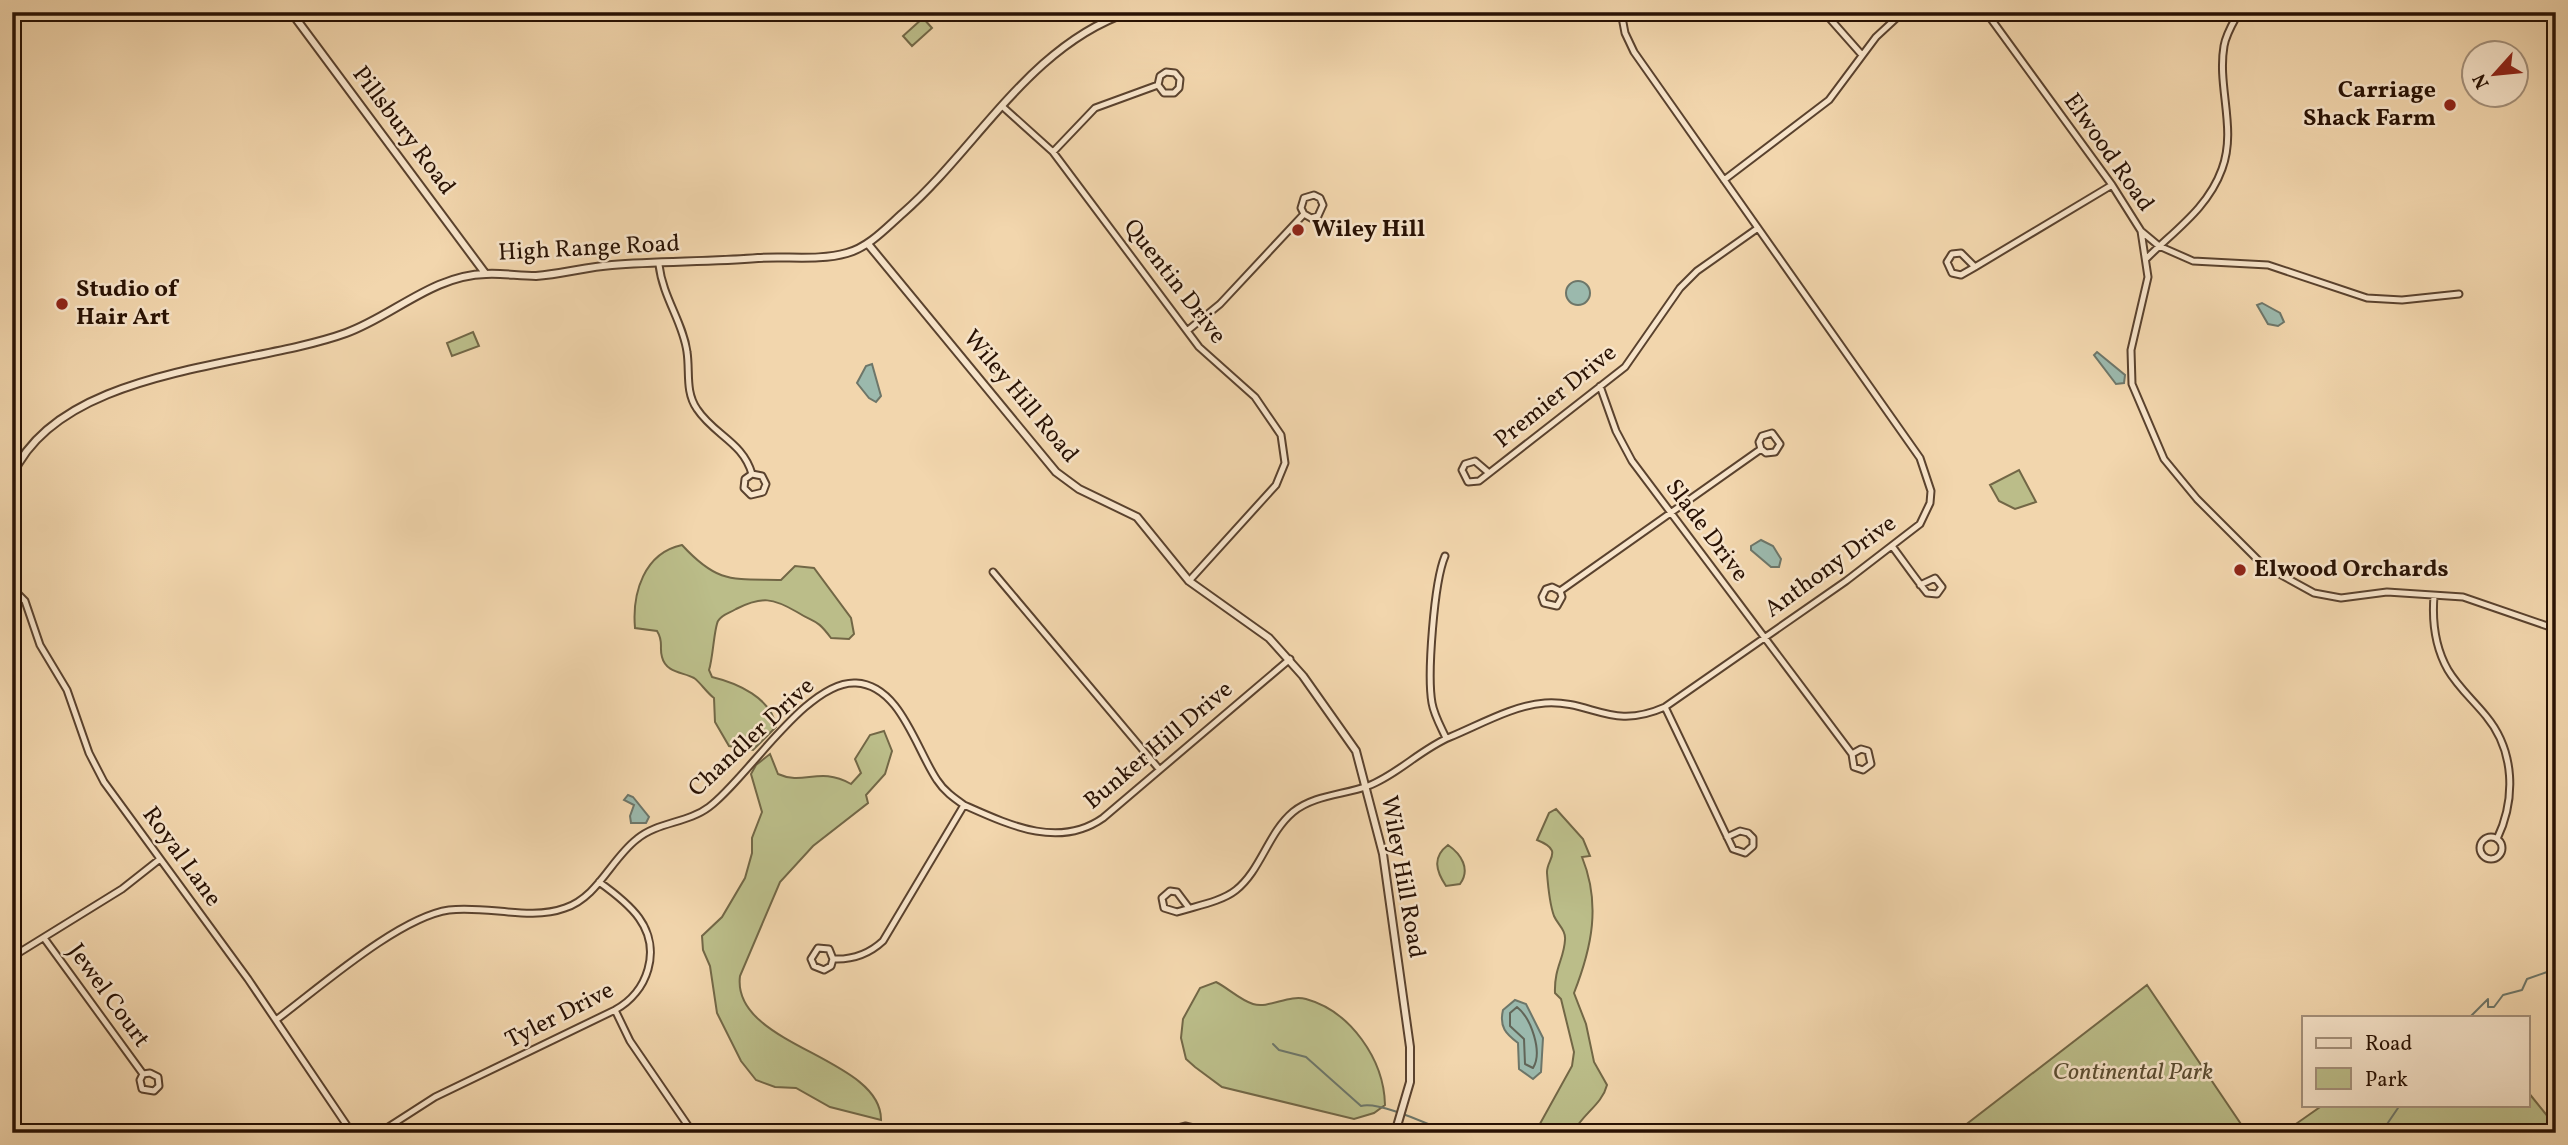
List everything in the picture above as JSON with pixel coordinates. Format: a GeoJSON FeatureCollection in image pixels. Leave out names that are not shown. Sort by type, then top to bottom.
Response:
{"type":"FeatureCollection","features":[{"type":"Feature","properties":{"kind":"street","name":"Pillsbury Road"},"geometry":{"type":"LineString","coordinates":[[291,12],[485,273]]}},
{"type":"Feature","properties":{"kind":"street","name":"High Range Road"},"geometry":{"type":"LineString","coordinates":[[12,476],[37,440],[79,410],[109,396],[191,368],[272,354],[345,334],[422,292],[485,273],[536,276],[610,265],[659,265],[835,255],[868,244],[914,204],[1051,58],[1088,31],[1129,12]]}},
{"type":"Feature","properties":{"kind":"street"},"geometry":{"type":"LineString","coordinates":[[1824,12],[1848,43],[1862,55]]}},
{"type":"Feature","properties":{"kind":"street"},"geometry":{"type":"LineString","coordinates":[[1724,180],[1829,100],[1862,55],[1903,12]]}},
{"type":"Feature","properties":{"kind":"street","name":"Elwood Road"},"geometry":{"type":"LineString","coordinates":[[1986,12],[2112,185],[2141,231],[2147,258],[2145,300],[2131,350],[2131,378],[2156,443],[2181,482],[2254,558],[2280,577],[2303,588],[2336,598],[2387,592],[2474,599],[2556,629]]}},
{"type":"Feature","properties":{"kind":"street"},"geometry":{"type":"LineString","coordinates":[[2147,258],[2200,207],[2222,169],[2228,136],[2223,52],[2227,35],[2239,12]]}},
{"type":"Feature","properties":{"kind":"street","name":"Anthony Drive"},"geometry":{"type":"LineString","coordinates":[[1189,908],[1230,894],[1239,887],[1286,820],[1299,808],[1314,800],[1366,786],[1446,738],[1541,703],[1558,704],[1615,717],[1637,716],[1665,707],[1892,546],[1914,529],[1926,514],[1931,491],[1926,469],[1634,52],[1625,33],[1623,13]]}},
{"type":"Feature","properties":{"kind":"street"},"geometry":{"type":"LineString","coordinates":[[1166,72],[1173,72],[1180,79],[1179,88],[1174,93],[1164,93],[1158,85],[1159,78],[1166,72]]}},
{"type":"Feature","properties":{"kind":"street"},"geometry":{"type":"LineString","coordinates":[[1053,152],[1095,108],[1158,85]]}},
{"type":"Feature","properties":{"kind":"street","name":"Quentin Drive"},"geometry":{"type":"LineString","coordinates":[[1003,107],[1053,152],[1207,356],[1259,402],[1281,435],[1285,458],[1282,475],[1273,490],[1189,581]]}},
{"type":"Feature","properties":{"kind":"street"},"geometry":{"type":"LineString","coordinates":[[1975,267],[1961,253],[1952,254],[1948,260],[1948,269],[1956,275],[1975,267],[2112,185]]}},
{"type":"Feature","properties":{"kind":"street"},"geometry":{"type":"LineString","coordinates":[[1314,195],[1320,198],[1323,205],[1321,213],[1315,217],[1304,214],[1301,208],[1304,198],[1314,195]]}},
{"type":"Feature","properties":{"kind":"street"},"geometry":{"type":"LineString","coordinates":[[1187,331],[1226,298],[1304,214]]}},
{"type":"Feature","properties":{"kind":"street","name":"Premier Drive"},"geometry":{"type":"LineString","coordinates":[[1489,473],[1475,461],[1468,462],[1462,470],[1465,480],[1472,483],[1489,473],[1600,386],[1633,358],[1672,297],[1688,280],[1758,228]]}},
{"type":"Feature","properties":{"kind":"street"},"geometry":{"type":"LineString","coordinates":[[2141,231],[2159,246],[2193,261],[2268,265],[2367,298],[2402,300],[2459,294]]}},
{"type":"Feature","properties":{"kind":"street","name":"Wiley Hill Road"},"geometry":{"type":"LineString","coordinates":[[868,244],[1055,471],[1079,489],[1137,517],[1189,581],[1260,631],[1290,659],[1348,737],[1358,756],[1384,862],[1412,1058],[1408,1090],[1395,1133]]}},
{"type":"Feature","properties":{"kind":"street"},"geometry":{"type":"LineString","coordinates":[[659,265],[663,292],[686,348],[692,400],[701,414],[741,450],[752,474]]}},
{"type":"Feature","properties":{"kind":"street","name":"Slade Drive"},"geometry":{"type":"LineString","coordinates":[[1600,386],[1625,452],[1852,754],[1851,761],[1857,769],[1866,769],[1871,764],[1872,757],[1864,749],[1852,754]]}},
{"type":"Feature","properties":{"kind":"street"},"geometry":{"type":"LineString","coordinates":[[1769,433],[1778,437],[1780,447],[1775,452],[1769,454],[1761,449],[1762,436],[1769,433]]}},
{"type":"Feature","properties":{"kind":"street"},"geometry":{"type":"LineString","coordinates":[[1560,591],[1761,449]]}},
{"type":"Feature","properties":{"kind":"street"},"geometry":{"type":"LineString","coordinates":[[752,474],[762,475],[766,481],[765,490],[760,495],[751,495],[744,488],[745,479],[752,474]]}},
{"type":"Feature","properties":{"kind":"street"},"geometry":{"type":"LineString","coordinates":[[1892,546],[1920,585]]}},
{"type":"Feature","properties":{"kind":"street"},"geometry":{"type":"LineString","coordinates":[[1445,556],[1437,577],[1431,688],[1434,710],[1446,738]]}},
{"type":"Feature","properties":{"kind":"street"},"geometry":{"type":"LineString","coordinates":[[993,572],[1159,769]]}},
{"type":"Feature","properties":{"kind":"street","name":"Royal Lane"},"geometry":{"type":"LineString","coordinates":[[12,588],[24,601],[40,645],[67,690],[96,770],[276,1020],[352,1133]]}},
{"type":"Feature","properties":{"kind":"street"},"geometry":{"type":"LineString","coordinates":[[2434,596],[2434,627],[2443,660],[2455,681],[2492,723],[2507,758],[2509,804],[2497,839]]}},
{"type":"Feature","properties":{"kind":"street","name":"Bunker Hill Drive"},"geometry":{"type":"LineString","coordinates":[[964,805],[1043,834],[1066,834],[1093,824],[1290,659]]}},
{"type":"Feature","properties":{"kind":"street","name":"Chandler Drive"},"geometry":{"type":"LineString","coordinates":[[276,1020],[394,933],[424,916],[464,909],[558,911],[579,901],[638,838],[692,816],[717,801],[759,753],[805,709],[827,690],[844,684],[867,685],[887,696],[938,781],[964,805]]}},
{"type":"Feature","properties":{"kind":"street"},"geometry":{"type":"LineString","coordinates":[[1665,707],[1727,836],[1738,853],[1747,853],[1753,846],[1753,838],[1748,832],[1740,831],[1727,836]]}},
{"type":"Feature","properties":{"kind":"street"},"geometry":{"type":"LineString","coordinates":[[833,959],[858,957],[883,941],[964,805]]}},
{"type":"Feature","properties":{"kind":"street"},"geometry":{"type":"LineString","coordinates":[[2490,837],[2497,839],[2502,845],[2502,853],[2497,858],[2485,858],[2480,849],[2482,842],[2490,837]]}},
{"type":"Feature","properties":{"kind":"street"},"geometry":{"type":"LineString","coordinates":[[12,957],[122,889],[160,859]]}},
{"type":"Feature","properties":{"kind":"street","name":"Tyler Drive"},"geometry":{"type":"LineString","coordinates":[[379,1133],[435,1097],[631,1000],[642,986],[649,970],[650,947],[646,930],[637,915],[599,882]]}},
{"type":"Feature","properties":{"kind":"street"},"geometry":{"type":"LineString","coordinates":[[1166,892],[1177,892],[1189,908],[1170,912],[1162,905],[1162,898],[1166,892]]}},
{"type":"Feature","properties":{"kind":"street","name":"Jewel Court"},"geometry":{"type":"LineString","coordinates":[[44,938],[144,1074]]}},
{"type":"Feature","properties":{"kind":"street"},"geometry":{"type":"LineString","coordinates":[[822,947],[829,949],[833,959],[831,966],[824,970],[814,966],[811,959],[813,952],[822,947]]}},
{"type":"Feature","properties":{"kind":"street"},"geometry":{"type":"LineString","coordinates":[[615,1010],[630,1041],[689,1131]]}},
{"type":"Feature","properties":{"kind":"street"},"geometry":{"type":"LineString","coordinates":[[2547,1133],[2556,1115]]}},
{"type":"Feature","properties":{"kind":"street"},"geometry":{"type":"LineString","coordinates":[[1157,1133],[1185,1126],[1216,1133]]}},
{"type":"Feature","properties":{"kind":"green space"},"geometry":{"type":"Polygon","coordinates":[[[923,18],[932,28],[912,46],[903,36],[923,18]]]}},
{"type":"Feature","properties":{"kind":"green space"},"geometry":{"type":"Polygon","coordinates":[[[473,332],[479,346],[452,356],[447,343],[473,332]]]}},
{"type":"Feature","properties":{"kind":"green space"},"geometry":{"type":"Polygon","coordinates":[[[2019,470],[2036,502],[2015,509],[1999,501],[1990,485],[2019,470]]]}},
{"type":"Feature","properties":{"kind":"green space"},"geometry":{"type":"Polygon","coordinates":[[[682,545],[706,567],[716,573],[738,579],[781,580],[795,566],[814,568],[851,618],[854,634],[849,639],[831,638],[816,622],[767,600],[745,605],[718,621],[709,670],[712,677],[732,683],[761,700],[773,717],[776,727],[753,750],[729,746],[715,722],[714,698],[694,678],[667,666],[662,657],[657,631],[635,628],[636,601],[643,576],[658,556],[682,545]]]}},
{"type":"Feature","properties":{"kind":"green space"},"geometry":{"type":"Polygon","coordinates":[[[884,731],[892,751],[885,774],[866,795],[868,803],[813,846],[780,882],[740,976],[744,1000],[758,1019],[781,1036],[858,1081],[875,1099],[881,1120],[830,1107],[796,1088],[775,1087],[756,1080],[741,1061],[717,1013],[710,966],[703,950],[702,936],[722,917],[745,878],[752,853],[752,838],[762,812],[751,774],[756,765],[770,754],[778,774],[796,778],[830,777],[851,784],[861,773],[855,759],[870,735],[884,731]]]}},
{"type":"Feature","properties":{"kind":"green space"},"geometry":{"type":"Polygon","coordinates":[[[1556,809],[1583,839],[1590,856],[1582,857],[1591,892],[1592,925],[1586,959],[1574,993],[1586,1024],[1594,1062],[1607,1085],[1601,1098],[1573,1133],[1531,1133],[1536,1131],[1572,1066],[1574,1052],[1561,999],[1555,993],[1565,936],[1554,916],[1549,895],[1547,868],[1552,852],[1537,840],[1549,813],[1556,809]]]}},
{"type":"Feature","properties":{"kind":"green space"},"geometry":{"type":"Polygon","coordinates":[[[1448,845],[1460,857],[1465,873],[1460,884],[1446,886],[1437,864],[1440,854],[1448,845]]]}},
{"type":"Feature","properties":{"kind":"green space"},"geometry":{"type":"Polygon","coordinates":[[[1216,982],[1253,1004],[1266,1005],[1299,998],[1322,1005],[1337,1014],[1362,1039],[1371,1054],[1383,1088],[1385,1105],[1374,1113],[1354,1119],[1222,1087],[1186,1059],[1181,1038],[1183,1019],[1200,988],[1216,982]]]}},
{"type":"Feature","properties":{"kind":"green space","name":"Continental Park"},"geometry":{"type":"Polygon","coordinates":[[[2147,985],[2247,1133],[1955,1133],[2147,985]]]}},
{"type":"Feature","properties":{"kind":"green space"},"geometry":{"type":"Polygon","coordinates":[[[2530,1094],[2549,1118],[2543,1133],[2283,1133],[2322,1106],[2530,1106],[2530,1094]]]}},
{"type":"Feature","properties":{"kind":"water"},"geometry":{"type":"Polygon","coordinates":[[[1573,281],[1583,281],[1590,288],[1590,298],[1583,305],[1573,305],[1566,298],[1566,288],[1573,281]]]}},
{"type":"Feature","properties":{"kind":"water"},"geometry":{"type":"Polygon","coordinates":[[[2262,303],[2280,313],[2284,322],[2278,326],[2268,324],[2257,305],[2262,303]]]}},
{"type":"Feature","properties":{"kind":"water"},"geometry":{"type":"Polygon","coordinates":[[[2097,352],[2125,375],[2124,383],[2116,384],[2094,355],[2097,352]]]}},
{"type":"Feature","properties":{"kind":"water"},"geometry":{"type":"Polygon","coordinates":[[[872,364],[881,396],[876,402],[869,398],[857,383],[866,366],[872,364]]]}},
{"type":"Feature","properties":{"kind":"water"},"geometry":{"type":"Polygon","coordinates":[[[1761,540],[1773,546],[1781,559],[1779,567],[1771,567],[1751,550],[1751,546],[1761,540]]]}},
{"type":"Feature","properties":{"kind":"water"},"geometry":{"type":"Polygon","coordinates":[[[628,795],[633,797],[649,817],[646,823],[631,823],[630,816],[634,805],[624,800],[628,795]]]}},
{"type":"Feature","properties":{"kind":"water"},"geometry":{"type":"Polygon","coordinates":[[[1515,1000],[1526,1004],[1543,1038],[1541,1072],[1533,1079],[1519,1069],[1518,1043],[1503,1026],[1503,1010],[1515,1000]]]}},
{"type":"Feature","properties":{"kind":"waterway"},"geometry":{"type":"LineString","coordinates":[[2471,1016],[2488,999],[2488,1007],[2494,1007],[2503,995],[2522,990],[2527,979],[2547,972],[2556,977]]}},
{"type":"Feature","properties":{"kind":"waterway"},"geometry":{"type":"LineString","coordinates":[[1273,1044],[1279,1050],[1306,1057],[1361,1106],[1392,1110],[1450,1133]]}},
{"type":"Feature","properties":{"kind":"waterway"},"geometry":{"type":"LineString","coordinates":[[2381,1133],[2399,1106]]}},
{"type":"Feature","properties":{"kind":"place","name":"Carriage Shack Farm"},"geometry":{"type":"Point","coordinates":[2450,105]}},
{"type":"Feature","properties":{"kind":"place","name":"Wiley Hill"},"geometry":{"type":"Point","coordinates":[1298,230]}},
{"type":"Feature","properties":{"kind":"place","name":"Studio of Hair Art"},"geometry":{"type":"Point","coordinates":[62,304]}},
{"type":"Feature","properties":{"kind":"place","name":"Elwood Orchards"},"geometry":{"type":"Point","coordinates":[2240,570]}}]}
